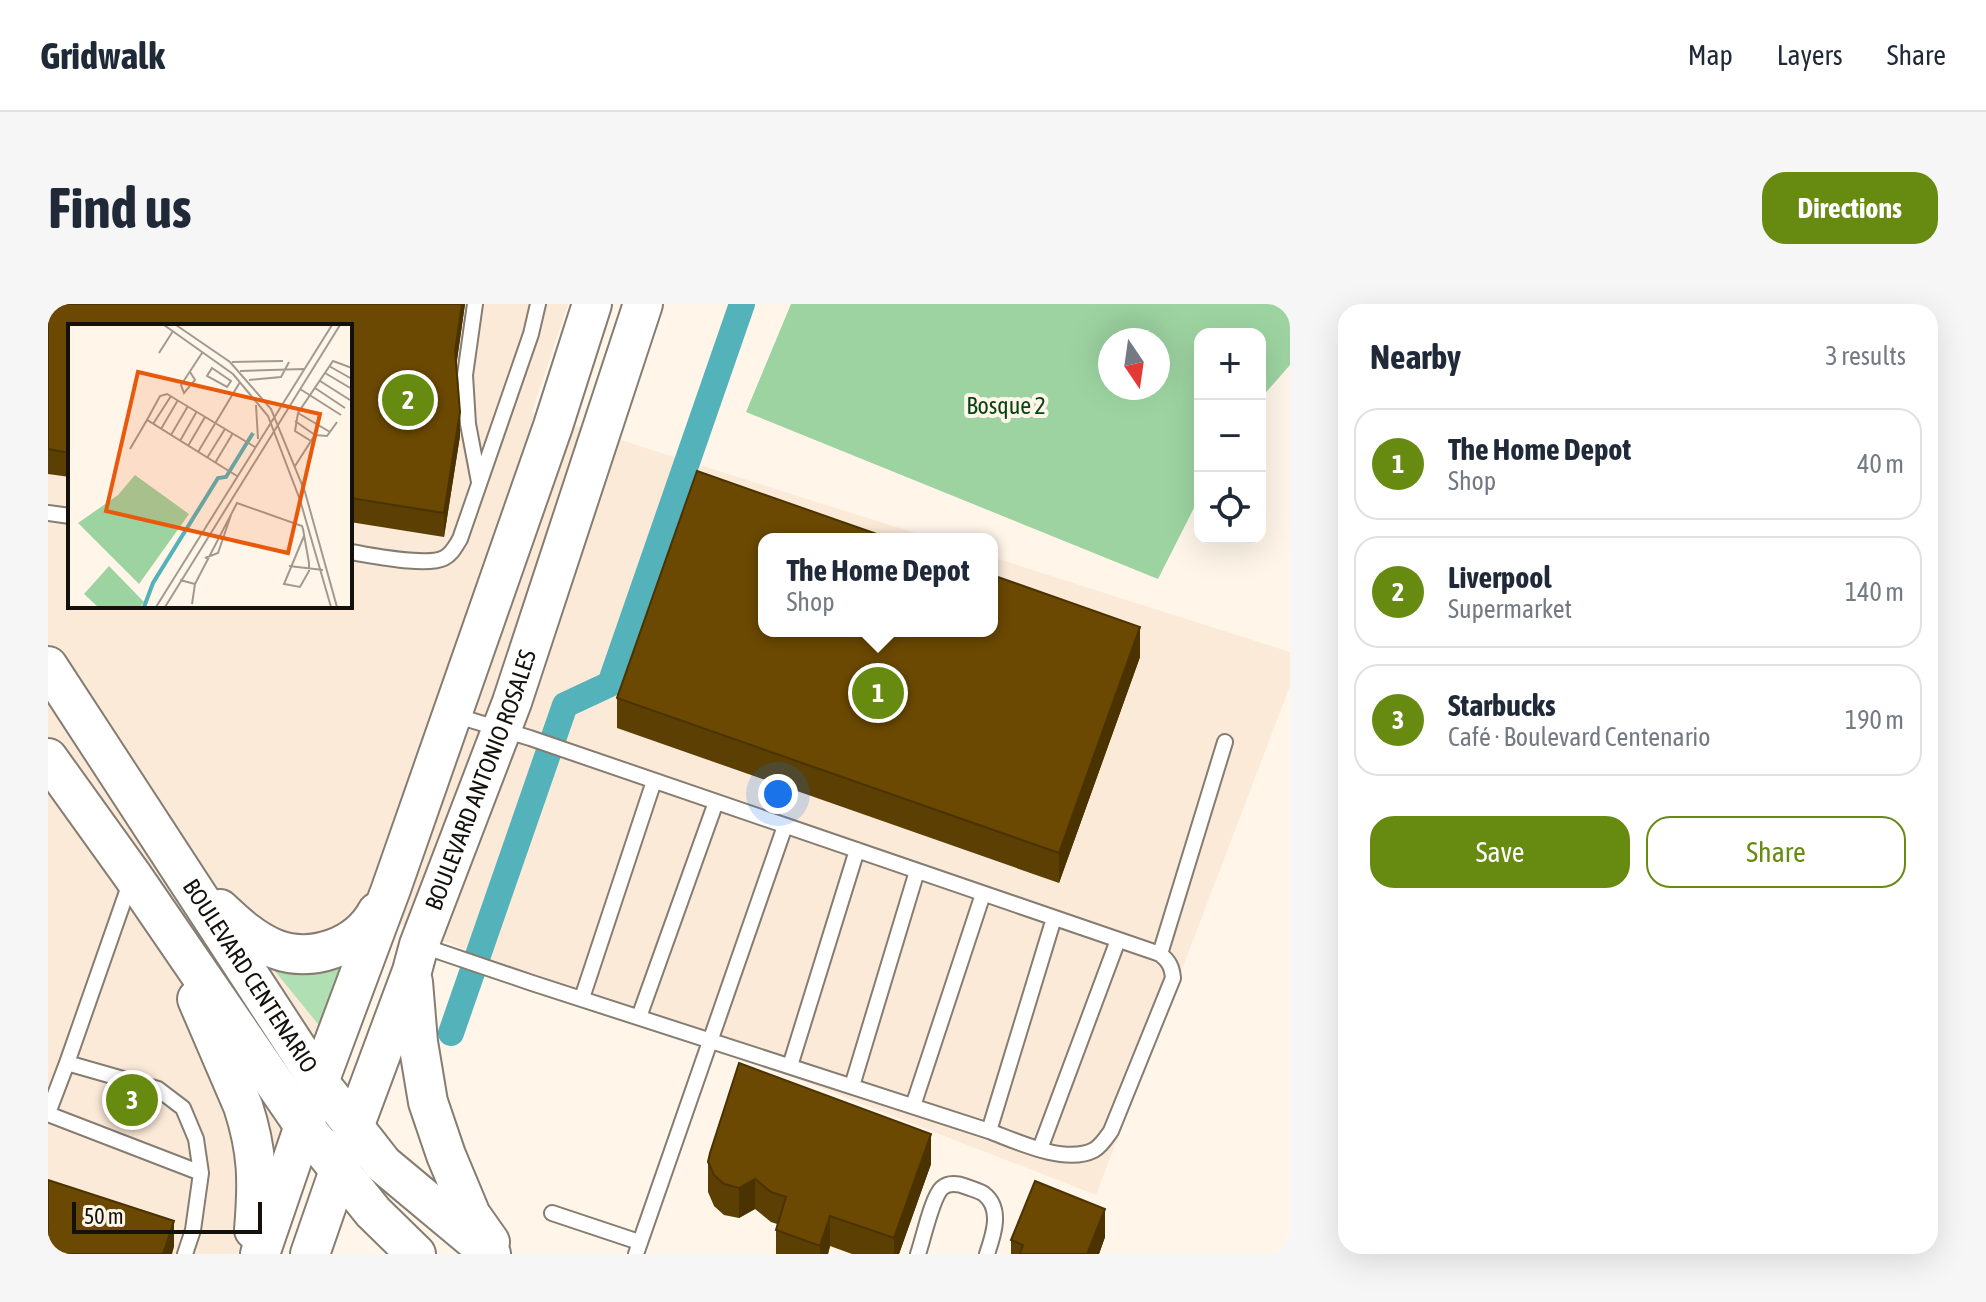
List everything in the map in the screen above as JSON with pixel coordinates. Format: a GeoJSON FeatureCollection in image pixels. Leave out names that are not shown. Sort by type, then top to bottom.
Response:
{"type":"FeatureCollection","features":[{"type":"Feature","properties":{"kind":"main road","name":"BOULEVARD ANTONIO ROSALES"},"geometry":{"type":"LineString","coordinates":[[260,1254],[553,426],[592,304]]}},
{"type":"Feature","properties":{"kind":"main road","name":"BOULEVARD ANTONIO ROSALES"},"geometry":{"type":"LineString","coordinates":[[310,1254],[354,1127],[516,734],[643,304]]}},
{"type":"Feature","properties":{"kind":"main road","name":"BOULEVARD CENTENARIO"},"geometry":{"type":"LineString","coordinates":[[48,666],[319,1082],[383,1164],[491,1254]]}},
{"type":"Feature","properties":{"kind":"main road","name":"BOULEVARD CENTENARIO"},"geometry":{"type":"LineString","coordinates":[[48,758],[304,1126],[373,1212],[416,1254]]}},
{"type":"Feature","properties":{"kind":"main road"},"geometry":{"type":"LineString","coordinates":[[169,850],[241,929],[277,950],[318,953],[339,947],[359,935],[374,919],[391,889]]}},
{"type":"Feature","properties":{"kind":"main road"},"geometry":{"type":"LineString","coordinates":[[164,923],[249,1124],[257,1173],[253,1254]]}},
{"type":"Feature","properties":{"kind":"main road"},"geometry":{"type":"LineString","coordinates":[[426,957],[418,1042],[428,1102],[471,1215],[498,1254]]}},
{"type":"Feature","properties":{"kind":"lane"},"geometry":{"type":"LineString","coordinates":[[475,304],[465,375],[468,424],[479,484]]}},
{"type":"Feature","properties":{"kind":"lane"},"geometry":{"type":"LineString","coordinates":[[352,552],[426,562],[441,560],[451,553],[460,539],[531,334],[538,304]]}},
{"type":"Feature","properties":{"kind":"lane"},"geometry":{"type":"LineString","coordinates":[[48,513],[68,516]]}},
{"type":"Feature","properties":{"kind":"lane"},"geometry":{"type":"LineString","coordinates":[[426,957],[582,998],[1040,1149],[1068,1155],[1095,1149],[1111,1131],[1173,978],[1172,967],[1160,954],[516,734],[452,715]]}},
{"type":"Feature","properties":{"kind":"lane"},"geometry":{"type":"LineString","coordinates":[[1160,954],[1225,742]]}},
{"type":"Feature","properties":{"kind":"lane"},"geometry":{"type":"LineString","coordinates":[[582,998],[654,781]]}},
{"type":"Feature","properties":{"kind":"lane"},"geometry":{"type":"LineString","coordinates":[[639,1017],[716,802]]}},
{"type":"Feature","properties":{"kind":"lane"},"geometry":{"type":"LineString","coordinates":[[552,1213],[638,1248],[785,826]]}},
{"type":"Feature","properties":{"kind":"lane"},"geometry":{"type":"LineString","coordinates":[[790,1066],[857,850]]}},
{"type":"Feature","properties":{"kind":"lane"},"geometry":{"type":"LineString","coordinates":[[852,1086],[917,871]]}},
{"type":"Feature","properties":{"kind":"lane"},"geometry":{"type":"LineString","coordinates":[[132,875],[48,1113],[201,1173]]}},
{"type":"Feature","properties":{"kind":"lane"},"geometry":{"type":"LineString","coordinates":[[913,1106],[983,894]]}},
{"type":"Feature","properties":{"kind":"lane"},"geometry":{"type":"LineString","coordinates":[[989,1131],[1054,918]]}},
{"type":"Feature","properties":{"kind":"lane"},"geometry":{"type":"LineString","coordinates":[[1040,1149],[1118,940]]}},
{"type":"Feature","properties":{"kind":"lane"},"geometry":{"type":"LineString","coordinates":[[67,1063],[158,1089],[183,1108],[196,1139],[201,1173],[186,1228],[185,1254]]}},
{"type":"Feature","properties":{"kind":"lane"},"geometry":{"type":"LineString","coordinates":[[918,1254],[936,1198],[950,1184],[960,1184],[984,1194],[992,1204],[995,1217],[987,1254]]}},
{"type":"Feature","properties":{"kind":"shaded area"},"geometry":{"type":"Polygon","coordinates":[[[48,304],[568,304],[532,412],[915,533],[758,533],[758,637],[998,637],[998,559],[1290,652],[1290,686],[1096,1195],[361,909],[237,1254],[48,1254],[48,304]]]}},
{"type":"Feature","properties":{"kind":"green space","name":"Bosque 2"},"geometry":{"type":"Polygon","coordinates":[[[791,304],[1290,304],[1290,365],[1266,392],[1266,328],[1194,328],[1194,508],[1158,579],[746,412],[791,304]]]}},
{"type":"Feature","properties":{"kind":"green space"},"geometry":{"type":"Polygon","coordinates":[[[354,950],[322,1029],[270,965],[354,950]]]}},
{"type":"Feature","properties":{"kind":"building"},"geometry":{"type":"Polygon","coordinates":[[[48,304],[462,304],[455,351],[460,412],[444,513],[352,498],[352,324],[68,324],[68,453],[48,449],[48,304]]]}},
{"type":"Feature","properties":{"kind":"building"},"geometry":{"type":"Polygon","coordinates":[[[697,471],[874,533],[758,533],[758,637],[998,637],[998,577],[1140,627],[1059,853],[617,698],[697,471]]]}},
{"type":"Feature","properties":{"kind":"building"},"geometry":{"type":"Polygon","coordinates":[[[739,1063],[931,1134],[894,1238],[830,1216],[820,1246],[776,1230],[786,1197],[771,1192],[755,1179],[739,1188],[724,1184],[714,1175],[708,1162],[710,1153],[739,1063]]]}},
{"type":"Feature","properties":{"kind":"building"},"geometry":{"type":"Polygon","coordinates":[[[48,1180],[174,1221],[163,1254],[48,1254],[48,1180]]]}},
{"type":"Feature","properties":{"kind":"building"},"geometry":{"type":"Polygon","coordinates":[[[1035,1181],[1105,1209],[1087,1254],[1020,1254],[1023,1245],[1011,1240],[1035,1181]]]}},
{"type":"Feature","properties":{"kind":"waterway"},"geometry":{"type":"LineString","coordinates":[[451,1033],[565,705],[610,684],[742,304]]}},
{"type":"Feature","properties":{"kind":"place","name":"Liverpool"},"geometry":{"type":"Point","coordinates":[408,400]}},
{"type":"Feature","properties":{"kind":"place","name":"The Home Depot"},"geometry":{"type":"Point","coordinates":[878,693]}},
{"type":"Feature","properties":{"kind":"place","name":"Starbucks"},"geometry":{"type":"Point","coordinates":[132,1100]}}]}
